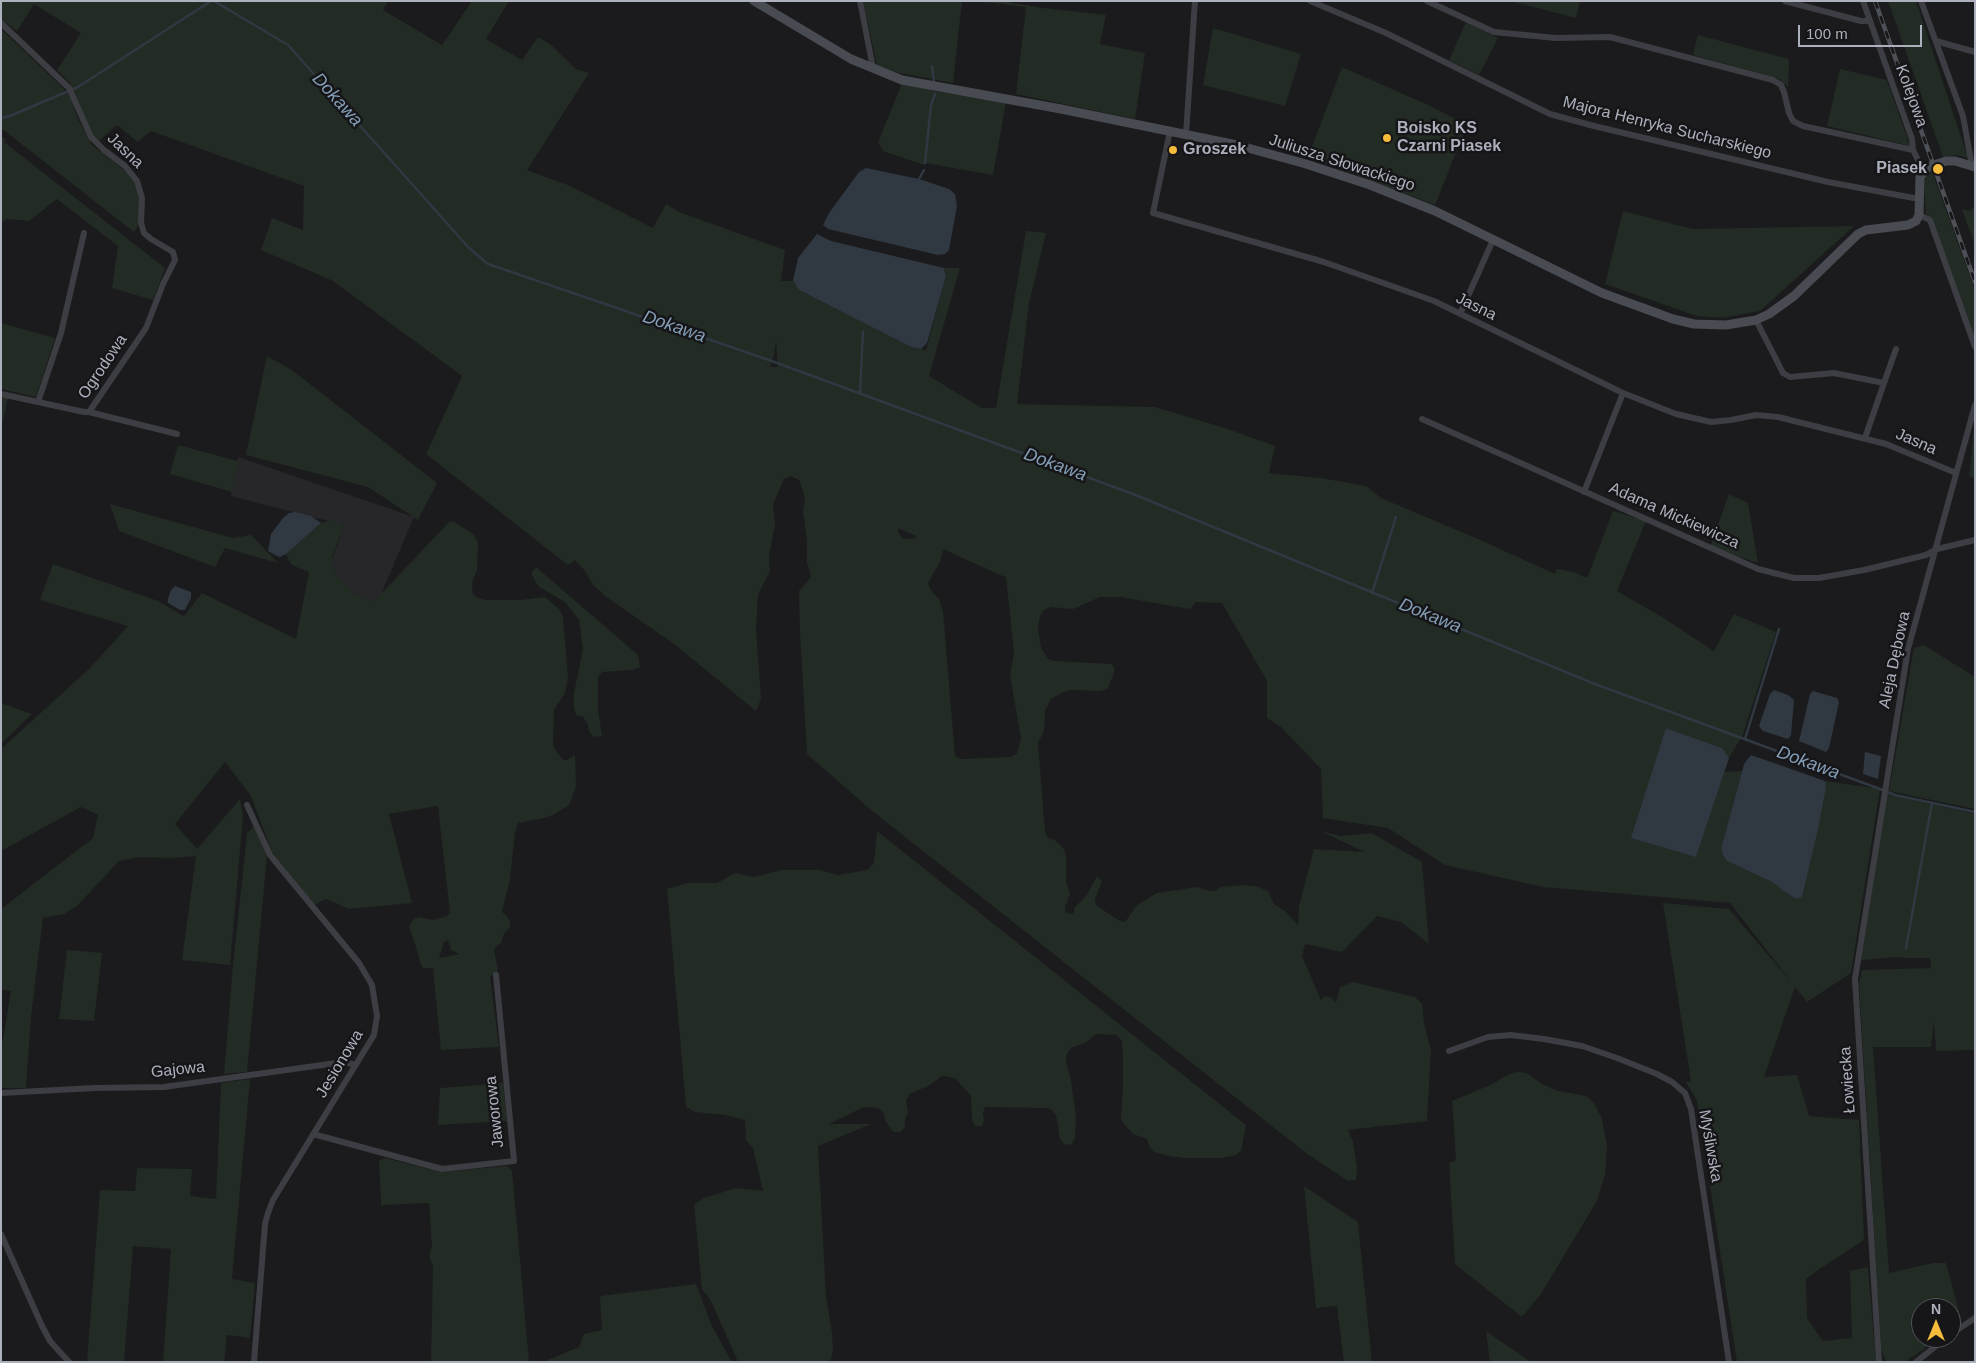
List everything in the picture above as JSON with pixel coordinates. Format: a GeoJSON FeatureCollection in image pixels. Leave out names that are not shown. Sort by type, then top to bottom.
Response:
{"type":"FeatureCollection","features":[{"type":"Feature","properties":{"kind":"street","name":"Juliusza Słowackiego"},"geometry":{"type":"LineString","coordinates":[[754,1],[851,58],[902,80],[1245,147],[1370,185],[1434,211],[1602,293],[1673,319],[1714,326],[1756,320],[1781,307],[1858,234],[1866,230],[1908,225],[1916,221],[1919,215]]}},
{"type":"Feature","properties":{"kind":"street"},"geometry":{"type":"LineString","coordinates":[[860,1],[873,68]]}},
{"type":"Feature","properties":{"kind":"street"},"geometry":{"type":"LineString","coordinates":[[1186,134],[1195,1]]}},
{"type":"Feature","properties":{"kind":"street","name":"Majora Henryka Sucharskiego"},"geometry":{"type":"LineString","coordinates":[[1310,1],[1386,33],[1550,114],[1828,182],[1919,199]]}},
{"type":"Feature","properties":{"kind":"street"},"geometry":{"type":"LineString","coordinates":[[1426,1],[1494,32],[1556,38],[1610,37],[1773,80],[1781,85],[1793,121],[1803,126],[1914,150]]}},
{"type":"Feature","properties":{"kind":"street"},"geometry":{"type":"LineString","coordinates":[[1785,1],[1861,21],[1870,21]]}},
{"type":"Feature","properties":{"kind":"street","name":"Kolejowa"},"geometry":{"type":"LineString","coordinates":[[1863,1],[1912,139],[1914,150],[1924,170]]}},
{"type":"Feature","properties":{"kind":"street"},"geometry":{"type":"LineString","coordinates":[[1921,1],[1963,116],[1973,166],[1955,161],[1928,167],[1924,170],[1919,184],[1919,215],[1930,220],[1975,347]]}},
{"type":"Feature","properties":{"kind":"street","name":"Jasna"},"geometry":{"type":"LineString","coordinates":[[1,23],[69,88],[92,137],[104,150],[125,166],[137,181],[142,198],[141,223],[144,233],[151,239],[168,247],[175,256]]}},
{"type":"Feature","properties":{"kind":"street"},"geometry":{"type":"LineString","coordinates":[[1936,41],[1975,52]]}},
{"type":"Feature","properties":{"kind":"street","name":"Jasna"},"geometry":{"type":"LineString","coordinates":[[1170,131],[1153,214],[1324,262],[1434,301],[1623,393],[1690,418],[1711,422],[1756,415],[1778,417],[1886,444],[1956,473]]}},
{"type":"Feature","properties":{"kind":"street"},"geometry":{"type":"LineString","coordinates":[[38,402],[61,333],[84,233]]}},
{"type":"Feature","properties":{"kind":"street"},"geometry":{"type":"LineString","coordinates":[[1460,314],[1492,240]]}},
{"type":"Feature","properties":{"kind":"street","name":"Ogrodowa"},"geometry":{"type":"LineString","coordinates":[[1,394],[89,412],[146,328],[163,284],[174,265],[175,256]]}},
{"type":"Feature","properties":{"kind":"street"},"geometry":{"type":"LineString","coordinates":[[1756,320],[1783,373],[1790,377],[1834,373],[1884,383]]}},
{"type":"Feature","properties":{"kind":"street"},"geometry":{"type":"LineString","coordinates":[[1865,438],[1896,349]]}},
{"type":"Feature","properties":{"kind":"street"},"geometry":{"type":"LineString","coordinates":[[1584,492],[1623,393]]}},
{"type":"Feature","properties":{"kind":"street"},"geometry":{"type":"LineString","coordinates":[[1956,473],[1975,406]]}},
{"type":"Feature","properties":{"kind":"street"},"geometry":{"type":"LineString","coordinates":[[89,412],[177,434]]}},
{"type":"Feature","properties":{"kind":"street","name":"Adama Mickiewicza"},"geometry":{"type":"LineString","coordinates":[[1422,419],[1758,568],[1794,578],[1819,578],[1926,555],[1937,549],[1975,540]]}},
{"type":"Feature","properties":{"kind":"street","name":"Aleja Dębowa"},"geometry":{"type":"LineString","coordinates":[[1884,799],[1908,649],[1937,549],[1956,473]]}},
{"type":"Feature","properties":{"kind":"street","name":"Łowiecka"},"geometry":{"type":"LineString","coordinates":[[1879,1362],[1855,979],[1884,799]]}},
{"type":"Feature","properties":{"kind":"street","name":"Jesionowa"},"geometry":{"type":"LineString","coordinates":[[247,805],[270,855],[359,963],[372,985],[377,1016],[377,1029],[273,1200],[268,1213],[265,1224],[254,1362]]}},
{"type":"Feature","properties":{"kind":"street","name":"Jaworowa"},"geometry":{"type":"LineString","coordinates":[[313,1134],[442,1169],[514,1161],[496,975]]}},
{"type":"Feature","properties":{"kind":"street","name":"Myśliwska"},"geometry":{"type":"LineString","coordinates":[[1449,1051],[1488,1037],[1511,1035],[1544,1039],[1582,1046],[1617,1058],[1657,1074],[1672,1082],[1685,1093],[1691,1109],[1729,1362]]}},
{"type":"Feature","properties":{"kind":"street","name":"Gajowa"},"geometry":{"type":"LineString","coordinates":[[1,1093],[94,1088],[164,1087],[344,1062],[356,1065]]}},
{"type":"Feature","properties":{"kind":"street"},"geometry":{"type":"LineString","coordinates":[[1,1234],[42,1326],[50,1341],[69,1362]]}},
{"type":"Feature","properties":{"kind":"street"},"geometry":{"type":"LineString","coordinates":[[1961,1327],[1972,1319]]}},
{"type":"Feature","properties":{"kind":"street"},"geometry":{"type":"LineString","coordinates":[[1916,1362],[1934,1348]]}},
{"type":"Feature","properties":{"kind":"shaded area"},"geometry":{"type":"Polygon","coordinates":[[[1,1],[388,1],[383,10],[442,45],[472,1],[509,1],[486,39],[522,60],[538,37],[551,45],[576,69],[589,73],[527,170],[568,185],[653,228],[666,204],[679,212],[785,250],[781,281],[793,281],[799,290],[911,347],[926,350],[946,276],[944,268],[960,268],[929,376],[982,408],[996,408],[1026,231],[1046,233],[1029,303],[1017,404],[1155,407],[1225,428],[1275,446],[1269,473],[1321,478],[1366,486],[1381,498],[1555,574],[1557,569],[1574,572],[1587,578],[1613,511],[1646,521],[1617,591],[1662,617],[1714,651],[1734,614],[1776,632],[1743,734],[1729,758],[1722,748],[1666,728],[1696,856],[1724,772],[1742,771],[1721,848],[1723,855],[1727,861],[1772,882],[1796,899],[1802,897],[1825,781],[1880,789],[1851,973],[1807,1002],[1795,987],[1764,1077],[1797,1075],[1809,1116],[1859,1120],[1864,1240],[1806,1279],[1807,1318],[1823,1341],[1852,1338],[1850,1271],[1868,1267],[1876,1362],[1737,1362],[1697,1101],[1686,1082],[1691,1081],[1663,903],[1729,909],[1792,983],[1730,903],[1543,887],[1445,865],[1388,828],[1323,818],[1321,769],[1281,727],[1267,718],[1267,681],[1222,603],[1196,602],[1190,609],[1120,597],[1100,597],[1073,609],[1051,607],[1044,610],[1040,616],[1038,629],[1041,648],[1048,659],[1054,661],[1112,664],[1115,670],[1108,688],[1101,691],[1071,690],[1051,699],[1045,711],[1044,731],[1038,743],[1045,832],[1048,838],[1055,840],[1064,849],[1066,856],[1066,881],[1070,894],[1065,907],[1066,913],[1073,914],[1075,907],[1086,896],[1097,876],[1102,881],[1095,899],[1096,905],[1118,920],[1125,922],[1137,905],[1157,893],[1197,887],[1215,891],[1221,887],[1242,885],[1256,886],[1268,891],[1274,904],[1285,911],[1298,925],[1299,906],[1314,849],[1365,852],[1320,831],[1341,836],[1372,833],[1422,862],[1429,944],[1401,922],[1377,916],[1342,952],[1305,944],[1302,956],[1321,1000],[1325,996],[1332,998],[1336,1003],[1340,987],[1353,982],[1415,997],[1422,1004],[1424,1023],[1431,1050],[1427,1121],[1348,1130],[1353,1142],[1357,1167],[1356,1180],[1348,1181],[1306,1153],[871,810],[807,754],[799,591],[811,577],[807,563],[807,541],[803,511],[805,497],[799,480],[791,476],[784,479],[773,504],[775,524],[769,557],[770,571],[758,595],[756,629],[761,699],[756,711],[674,644],[605,596],[593,585],[585,571],[575,560],[568,565],[426,454],[462,376],[333,281],[261,250],[272,218],[303,230],[304,186],[151,131],[138,142],[117,125],[98,142],[92,136],[70,83],[57,70],[81,33],[34,4],[17,31],[1,19],[1,1]],[[776,341],[774,355],[770,367],[778,367],[776,341]],[[898,528],[902,538],[915,539],[916,536],[898,528]],[[943,549],[941,560],[928,583],[930,589],[939,599],[943,611],[955,756],[961,759],[1011,757],[1017,753],[1021,739],[1010,675],[1014,653],[1006,577],[943,549]]]}},
{"type":"Feature","properties":{"kind":"shaded area"},"geometry":{"type":"Polygon","coordinates":[[[863,1],[962,1],[953,83],[899,73],[877,65],[863,1]]]}},
{"type":"Feature","properties":{"kind":"shaded area"},"geometry":{"type":"Polygon","coordinates":[[[976,1],[1012,1],[1012,3],[1043,8],[1106,15],[1100,44],[1145,53],[1135,119],[1016,94],[1026,7],[976,1]]]}},
{"type":"Feature","properties":{"kind":"shaded area"},"geometry":{"type":"Polygon","coordinates":[[[1510,1],[1580,1],[1576,18],[1510,1]]]}},
{"type":"Feature","properties":{"kind":"shaded area"},"geometry":{"type":"Polygon","coordinates":[[[1888,1],[1916,1],[1968,158],[1957,155],[1943,157],[1888,1]]]}},
{"type":"Feature","properties":{"kind":"shaded area"},"geometry":{"type":"Polygon","coordinates":[[[1466,22],[1498,38],[1479,75],[1449,60],[1466,22]]]}},
{"type":"Feature","properties":{"kind":"shaded area"},"geometry":{"type":"Polygon","coordinates":[[[1213,28],[1301,54],[1285,106],[1203,85],[1213,28]]]}},
{"type":"Feature","properties":{"kind":"shaded area"},"geometry":{"type":"Polygon","coordinates":[[[1,29],[62,87],[71,98],[77,117],[92,145],[128,173],[136,183],[140,198],[139,224],[134,232],[1,128],[1,29]]]}},
{"type":"Feature","properties":{"kind":"shaded area"},"geometry":{"type":"Polygon","coordinates":[[[1698,35],[1789,59],[1788,87],[1777,78],[1693,55],[1698,35]]]}},
{"type":"Feature","properties":{"kind":"shaded area","name":"Boisko KS Czarni Piasek"},"geometry":{"type":"Polygon","coordinates":[[[1342,67],[1426,104],[1467,125],[1435,205],[1308,157],[1342,67]]]}},
{"type":"Feature","properties":{"kind":"shaded area"},"geometry":{"type":"Polygon","coordinates":[[[1840,69],[1887,80],[1910,146],[1827,126],[1840,69]]]}},
{"type":"Feature","properties":{"kind":"shaded area"},"geometry":{"type":"Polygon","coordinates":[[[902,83],[934,91],[1006,102],[993,175],[925,163],[933,96],[924,165],[883,151],[878,142],[902,83]]]}},
{"type":"Feature","properties":{"kind":"shaded area"},"geometry":{"type":"Polygon","coordinates":[[[1,136],[6,140],[4,142],[165,268],[153,300],[112,288],[118,246],[57,199],[29,221],[7,219],[1,223],[1,136]]]}},
{"type":"Feature","properties":{"kind":"shaded area"},"geometry":{"type":"Polygon","coordinates":[[[866,168],[919,179],[949,189],[955,194],[957,206],[949,250],[945,254],[938,255],[828,229],[823,225],[829,213],[859,172],[866,168]]]}},
{"type":"Feature","properties":{"kind":"shaded area"},"geometry":{"type":"Polygon","coordinates":[[[1929,171],[1932,171],[1975,290],[1975,340],[1932,218],[1926,214],[1924,182],[1929,171]]]}},
{"type":"Feature","properties":{"kind":"shaded area"},"geometry":{"type":"Polygon","coordinates":[[[1975,207],[1975,246],[1962,209],[1969,211],[1975,207]]]}},
{"type":"Feature","properties":{"kind":"shaded area"},"geometry":{"type":"Polygon","coordinates":[[[1623,211],[1692,229],[1854,226],[1760,311],[1723,318],[1697,316],[1605,284],[1623,211]]]}},
{"type":"Feature","properties":{"kind":"shaded area"},"geometry":{"type":"Polygon","coordinates":[[[817,234],[831,241],[944,268],[946,276],[927,343],[921,349],[911,347],[799,290],[793,281],[798,258],[817,234]]]}},
{"type":"Feature","properties":{"kind":"shaded area"},"geometry":{"type":"Polygon","coordinates":[[[1,323],[55,338],[36,397],[1,389],[1,323]]]}},
{"type":"Feature","properties":{"kind":"shaded area"},"geometry":{"type":"Polygon","coordinates":[[[267,356],[292,370],[437,483],[418,520],[368,487],[246,455],[267,356]]]}},
{"type":"Feature","properties":{"kind":"shaded area"},"geometry":{"type":"Polygon","coordinates":[[[1,397],[8,398],[1,429],[1,397]]]}},
{"type":"Feature","properties":{"kind":"shaded area"},"geometry":{"type":"Polygon","coordinates":[[[1975,417],[1975,479],[1969,476],[1975,417]]]}},
{"type":"Feature","properties":{"kind":"shaded area"},"geometry":{"type":"Polygon","coordinates":[[[178,445],[238,461],[232,492],[170,474],[178,445]]]}},
{"type":"Feature","properties":{"kind":"shaded area"},"geometry":{"type":"Polygon","coordinates":[[[238,457],[414,517],[381,594],[373,601],[364,599],[356,594],[336,574],[332,566],[332,560],[344,525],[231,496],[238,457]]]}},
{"type":"Feature","properties":{"kind":"shaded area"},"geometry":{"type":"Polygon","coordinates":[[[1729,494],[1748,503],[1758,563],[1710,547],[1729,494]]]}},
{"type":"Feature","properties":{"kind":"shaded area"},"geometry":{"type":"Polygon","coordinates":[[[110,504],[233,538],[251,535],[278,563],[225,548],[215,567],[119,531],[110,504]]]}},
{"type":"Feature","properties":{"kind":"shaded area"},"geometry":{"type":"Polygon","coordinates":[[[295,512],[311,516],[321,523],[286,554],[280,557],[277,556],[268,551],[271,534],[283,518],[289,513],[295,512]]]}},
{"type":"Feature","properties":{"kind":"shaded area"},"geometry":{"type":"Polygon","coordinates":[[[332,520],[344,525],[332,557],[332,566],[336,574],[356,594],[364,599],[373,601],[377,598],[449,522],[454,522],[473,534],[478,542],[477,571],[473,579],[472,589],[476,597],[485,600],[521,600],[545,597],[559,609],[563,617],[568,678],[565,693],[554,710],[553,744],[563,760],[567,760],[575,755],[576,787],[569,805],[553,815],[518,823],[515,832],[510,880],[502,912],[510,922],[510,927],[504,934],[501,943],[494,950],[498,971],[496,975],[490,976],[499,1047],[441,1050],[433,968],[423,968],[420,963],[409,927],[414,919],[419,917],[433,920],[447,916],[450,913],[438,806],[389,814],[412,903],[349,909],[326,899],[314,905],[272,852],[251,796],[225,762],[175,824],[197,849],[240,799],[243,816],[230,965],[182,960],[196,856],[169,858],[140,857],[119,861],[77,906],[64,914],[43,918],[31,1017],[26,1088],[1,1088],[1,1051],[11,991],[1,990],[1,909],[93,838],[98,815],[81,807],[1,851],[1,749],[90,668],[128,626],[40,600],[53,564],[158,601],[184,616],[202,593],[296,639],[309,572],[290,563],[286,554],[321,523],[332,520]],[[448,940],[444,942],[439,958],[460,954],[451,950],[448,940]]]}},
{"type":"Feature","properties":{"kind":"shaded area"},"geometry":{"type":"Polygon","coordinates":[[[536,567],[638,655],[640,667],[632,670],[602,672],[598,677],[598,710],[602,736],[594,737],[589,731],[588,724],[583,717],[576,715],[574,708],[574,693],[583,649],[579,620],[565,602],[538,586],[531,573],[536,567]]]}},
{"type":"Feature","properties":{"kind":"shaded area"},"geometry":{"type":"Polygon","coordinates":[[[175,586],[191,592],[191,598],[185,610],[180,610],[168,603],[171,590],[175,586]]]}},
{"type":"Feature","properties":{"kind":"shaded area"},"geometry":{"type":"Polygon","coordinates":[[[1924,645],[1975,677],[1975,809],[1889,791],[1914,648],[1924,645]]]}},
{"type":"Feature","properties":{"kind":"shaded area"},"geometry":{"type":"Polygon","coordinates":[[[1774,690],[1788,695],[1794,700],[1791,735],[1788,739],[1763,731],[1759,726],[1770,694],[1774,690]]]}},
{"type":"Feature","properties":{"kind":"shaded area"},"geometry":{"type":"Polygon","coordinates":[[[1813,691],[1837,698],[1839,702],[1829,748],[1826,752],[1799,741],[1810,694],[1813,691]]]}},
{"type":"Feature","properties":{"kind":"shaded area"},"geometry":{"type":"Polygon","coordinates":[[[1,703],[32,714],[1,744],[1,703]]]}},
{"type":"Feature","properties":{"kind":"shaded area"},"geometry":{"type":"Polygon","coordinates":[[[1666,728],[1722,748],[1729,758],[1696,857],[1631,838],[1666,728]]]}},
{"type":"Feature","properties":{"kind":"shaded area"},"geometry":{"type":"Polygon","coordinates":[[[1865,752],[1881,756],[1878,779],[1863,774],[1865,752]]]}},
{"type":"Feature","properties":{"kind":"shaded area"},"geometry":{"type":"Polygon","coordinates":[[[1751,755],[1825,781],[1826,787],[1818,829],[1802,897],[1796,899],[1772,882],[1727,861],[1723,855],[1721,848],[1744,764],[1751,755]]]}},
{"type":"Feature","properties":{"kind":"shaded area"},"geometry":{"type":"Polygon","coordinates":[[[1887,794],[1975,814],[1975,1050],[1936,1051],[1934,1021],[1931,1047],[1873,1047],[1889,1273],[1933,1263],[1946,1263],[1955,1298],[1911,1298],[1911,1348],[1925,1348],[1905,1362],[1886,1362],[1881,1349],[1859,984],[1862,970],[1931,968],[1930,958],[1900,957],[1861,960],[1887,794]]]}},
{"type":"Feature","properties":{"kind":"shaded area"},"geometry":{"type":"Polygon","coordinates":[[[254,826],[267,855],[247,1072],[224,1074],[247,834],[254,826]]]}},
{"type":"Feature","properties":{"kind":"shaded area"},"geometry":{"type":"Polygon","coordinates":[[[877,831],[1246,1125],[1241,1151],[1236,1155],[1222,1158],[1169,1156],[1154,1152],[1149,1146],[1147,1139],[1133,1134],[1122,1122],[1123,1055],[1122,1041],[1117,1035],[1096,1034],[1085,1043],[1071,1048],[1067,1054],[1066,1061],[1071,1080],[1076,1118],[1075,1138],[1072,1144],[1065,1145],[1060,1139],[1056,1115],[1051,1109],[985,1107],[982,1126],[975,1126],[972,1120],[971,1096],[956,1079],[949,1077],[942,1076],[930,1085],[910,1094],[906,1100],[908,1113],[905,1119],[905,1126],[901,1132],[893,1132],[885,1120],[884,1113],[878,1108],[864,1107],[829,1124],[871,1124],[818,1146],[826,1296],[832,1333],[833,1352],[830,1362],[738,1362],[711,1301],[702,1289],[694,1204],[704,1198],[736,1188],[763,1191],[753,1148],[746,1140],[745,1120],[725,1115],[695,1112],[686,1107],[667,889],[688,883],[717,883],[735,873],[754,877],[782,870],[820,870],[838,875],[867,870],[874,863],[877,831]]]}},
{"type":"Feature","properties":{"kind":"shaded area"},"geometry":{"type":"Polygon","coordinates":[[[67,950],[102,953],[94,1021],[59,1019],[67,950]]]}},
{"type":"Feature","properties":{"kind":"shaded area"},"geometry":{"type":"Polygon","coordinates":[[[1517,1072],[1527,1073],[1542,1084],[1558,1091],[1587,1096],[1594,1103],[1602,1119],[1607,1147],[1605,1175],[1597,1201],[1541,1294],[1522,1317],[1455,1264],[1449,1163],[1456,1160],[1452,1101],[1517,1072]]]}},
{"type":"Feature","properties":{"kind":"shaded area"},"geometry":{"type":"Polygon","coordinates":[[[250,1079],[232,1279],[255,1283],[250,1338],[227,1335],[224,1362],[163,1362],[171,1249],[133,1246],[124,1362],[87,1362],[100,1190],[135,1191],[137,1168],[192,1169],[190,1196],[216,1199],[221,1083],[250,1079]]]}},
{"type":"Feature","properties":{"kind":"shaded area"},"geometry":{"type":"Polygon","coordinates":[[[503,1083],[507,1121],[438,1125],[440,1088],[503,1083]]]}},
{"type":"Feature","properties":{"kind":"shaded area"},"geometry":{"type":"Polygon","coordinates":[[[385,1158],[441,1172],[507,1166],[512,1170],[529,1362],[431,1362],[433,1266],[429,1256],[432,1246],[429,1203],[381,1205],[379,1161],[385,1158]]]}},
{"type":"Feature","properties":{"kind":"shaded area"},"geometry":{"type":"Polygon","coordinates":[[[1304,1186],[1358,1222],[1372,1362],[1344,1362],[1337,1306],[1316,1308],[1304,1186]]]}},
{"type":"Feature","properties":{"kind":"shaded area"},"geometry":{"type":"Polygon","coordinates":[[[696,1284],[712,1326],[732,1362],[543,1362],[579,1347],[584,1334],[602,1330],[600,1296],[696,1284]]]}},
{"type":"Feature","properties":{"kind":"shaded area"},"geometry":{"type":"Polygon","coordinates":[[[1486,1331],[1531,1362],[1490,1362],[1486,1331]]]}},
{"type":"Feature","properties":{"kind":"waterway"},"geometry":{"type":"LineString","coordinates":[[1,118],[10,116],[78,87],[211,1]]}},
{"type":"Feature","properties":{"kind":"waterway","name":"Dokawa"},"geometry":{"type":"LineString","coordinates":[[214,1],[288,45],[469,248],[488,264],[769,360],[1133,494],[1595,684],[1895,795],[1975,812]]}},
{"type":"Feature","properties":{"kind":"waterway"},"geometry":{"type":"LineString","coordinates":[[932,66],[934,82]]}},
{"type":"Feature","properties":{"kind":"waterway"},"geometry":{"type":"LineString","coordinates":[[925,163],[931,105],[935,94]]}},
{"type":"Feature","properties":{"kind":"waterway"},"geometry":{"type":"LineString","coordinates":[[919,179],[924,170]]}},
{"type":"Feature","properties":{"kind":"waterway"},"geometry":{"type":"LineString","coordinates":[[860,393],[863,332]]}},
{"type":"Feature","properties":{"kind":"waterway"},"geometry":{"type":"LineString","coordinates":[[1372,593],[1396,517]]}},
{"type":"Feature","properties":{"kind":"waterway"},"geometry":{"type":"LineString","coordinates":[[1745,739],[1779,629]]}},
{"type":"Feature","properties":{"kind":"waterway"},"geometry":{"type":"LineString","coordinates":[[1906,948],[1932,803]]}},
{"type":"Feature","properties":{"kind":"railway"},"geometry":{"type":"LineString","coordinates":[[1875,1],[1975,282]]}},
{"type":"Feature","properties":{"kind":"place","name":"Boisko KS Czarni Piasek"},"geometry":{"type":"Point","coordinates":[1387,138]}},
{"type":"Feature","properties":{"kind":"place","name":"Groszek"},"geometry":{"type":"Point","coordinates":[1173,150]}},
{"type":"Feature","properties":{"kind":"place","name":"Piasek"},"geometry":{"type":"Point","coordinates":[1938,169]}}]}
